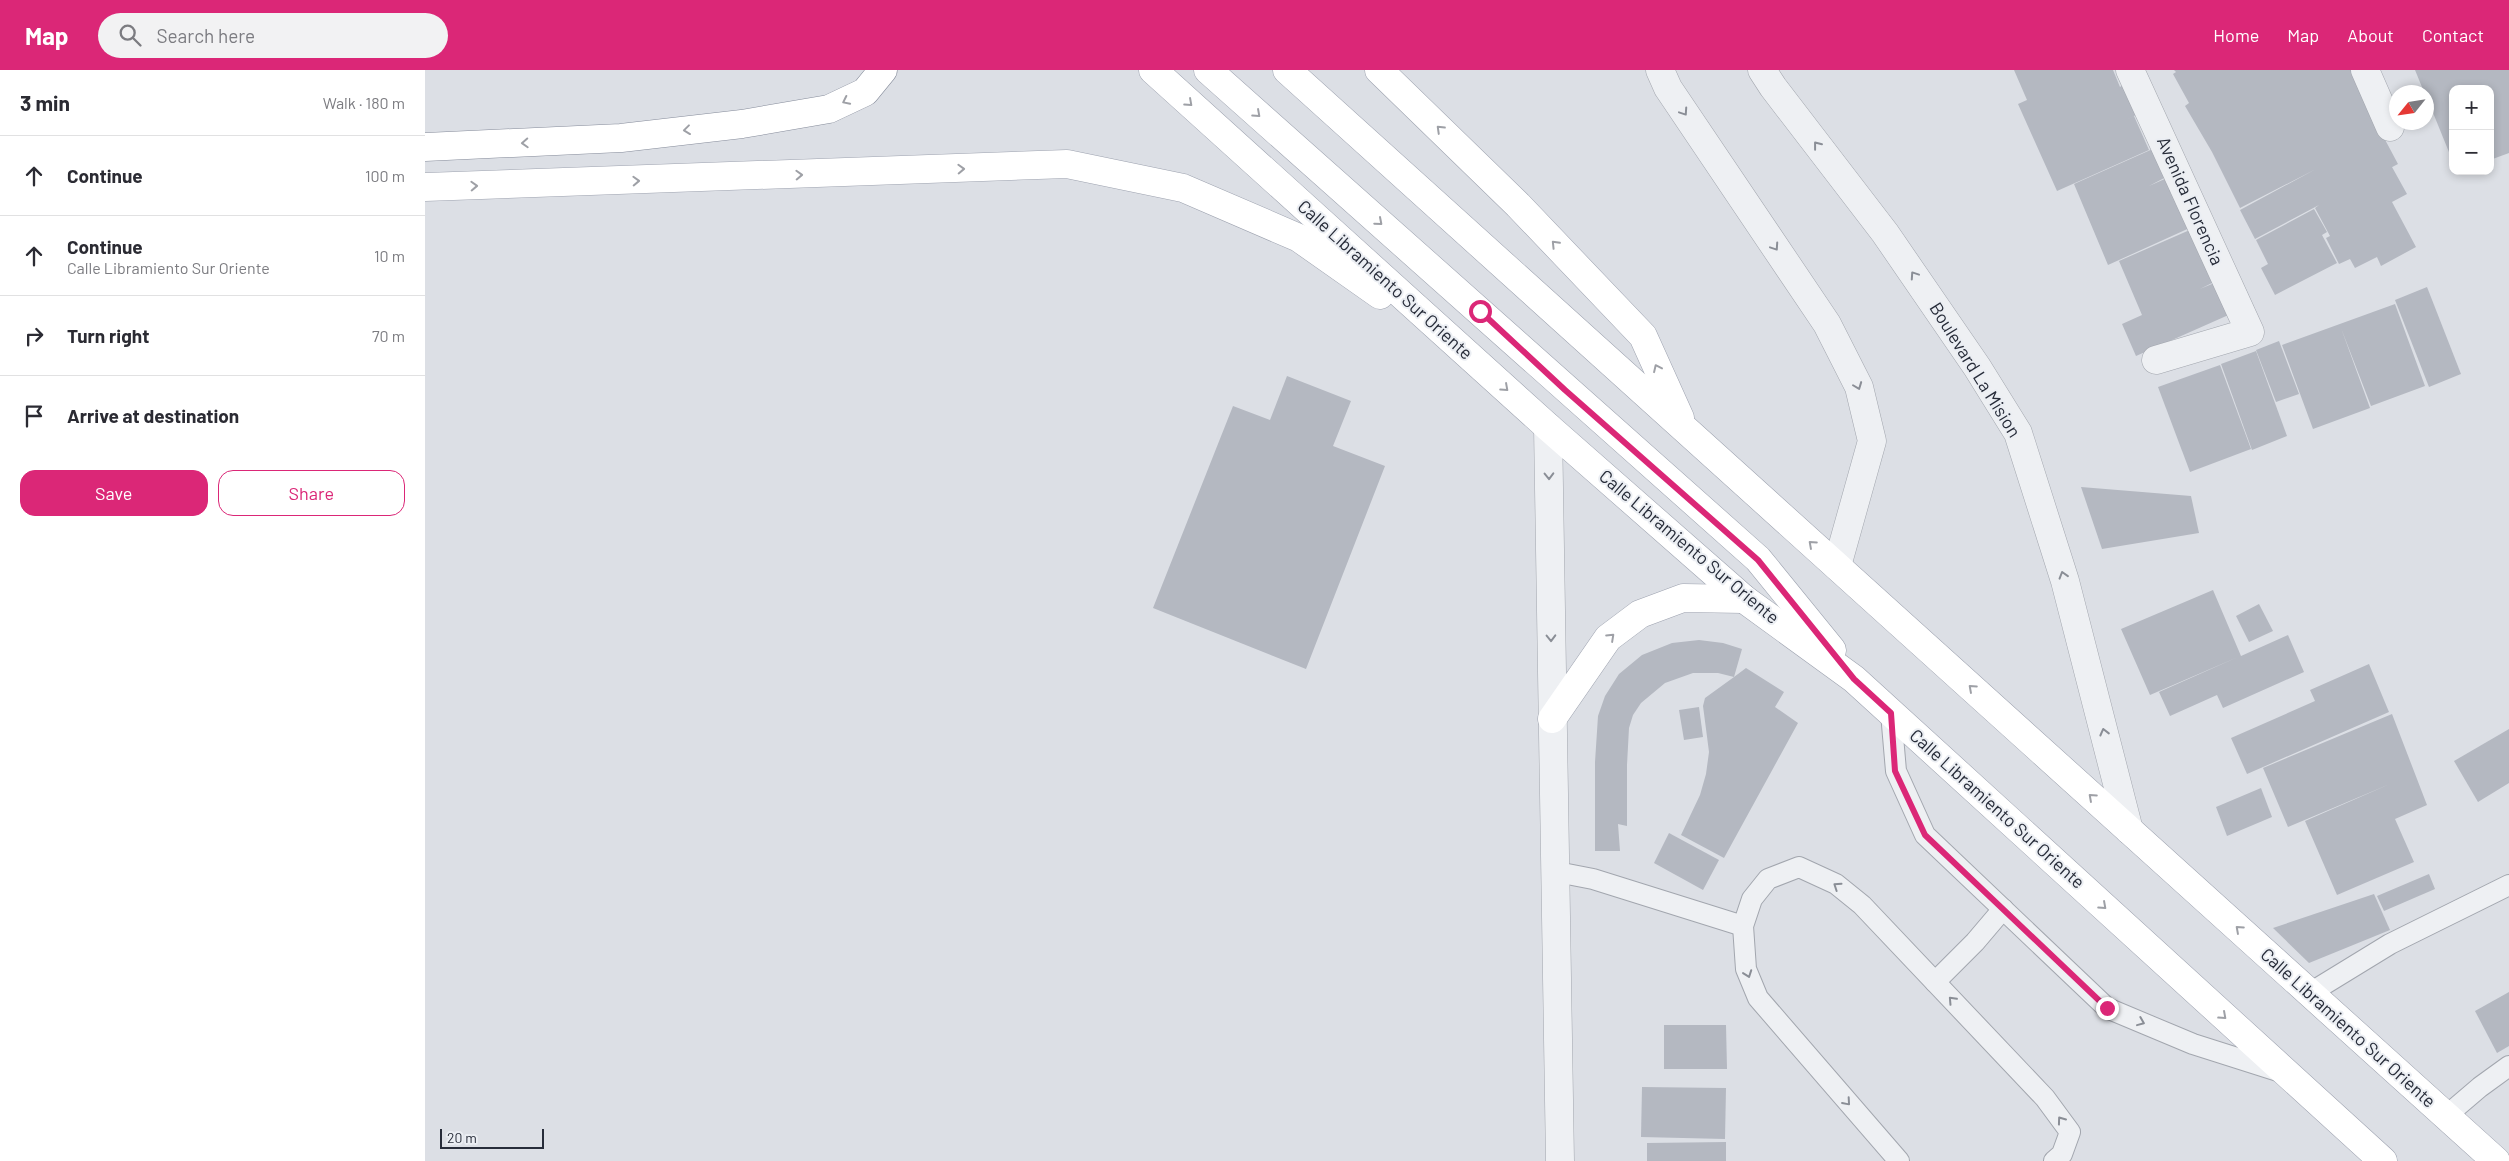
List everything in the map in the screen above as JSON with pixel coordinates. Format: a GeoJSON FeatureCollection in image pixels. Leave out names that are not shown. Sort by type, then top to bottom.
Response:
{"type":"FeatureCollection","features":[{"type":"Feature","properties":{"kind":"main road"},"geometry":{"type":"LineString","coordinates":[[425,147],[621,138],[751,122],[829,109],[865,92],[883,70]]}},
{"type":"Feature","properties":{"kind":"main road","name":"Calle Libramiento Sur Oriente"},"geometry":{"type":"LineString","coordinates":[[1153,70],[1548,427],[1744,599],[1854,679],[2383,1161]]}},
{"type":"Feature","properties":{"kind":"main road"},"geometry":{"type":"LineString","coordinates":[[1208,70],[1758,560],[1854,679]]}},
{"type":"Feature","properties":{"kind":"main road","name":"Calle Libramiento Sur Oriente"},"geometry":{"type":"LineString","coordinates":[[1287,70],[2496,1161]]}},
{"type":"Feature","properties":{"kind":"main road"},"geometry":{"type":"LineString","coordinates":[[1379,70],[1518,205],[1643,336],[1685,429]]}},
{"type":"Feature","properties":{"kind":"main road"},"geometry":{"type":"LineString","coordinates":[[425,187],[1067,164],[1183,188],[1299,238],[1473,359]]}},
{"type":"Feature","properties":{"kind":"main road"},"geometry":{"type":"LineString","coordinates":[[1552,719],[1608,638],[1640,614],[1683,598],[1744,599]]}},
{"type":"Feature","properties":{"kind":"street"},"geometry":{"type":"LineString","coordinates":[[1660,70],[1668,88],[1827,324],[1859,387],[1872,441],[1837,566]]}},
{"type":"Feature","properties":{"kind":"street","name":"Boulevard La Mision"},"geometry":{"type":"LineString","coordinates":[[1762,70],[1885,233],[1977,367],[2018,433],[2065,581],[2129,830]]}},
{"type":"Feature","properties":{"kind":"street","name":"Avenida Florencia"},"geometry":{"type":"LineString","coordinates":[[2130,70],[2250,332],[2155,360]]}},
{"type":"Feature","properties":{"kind":"street"},"geometry":{"type":"LineString","coordinates":[[2365,70],[2389,125]]}},
{"type":"Feature","properties":{"kind":"street"},"geometry":{"type":"LineString","coordinates":[[1548,427],[1552,719],[1557,872],[1560,1161]]}},
{"type":"Feature","properties":{"kind":"lane"},"geometry":{"type":"LineString","coordinates":[[1891,713],[1895,771],[1925,835],[2107,1008],[2193,1044],[2287,1074]]}},
{"type":"Feature","properties":{"kind":"lane"},"geometry":{"type":"LineString","coordinates":[[1899,1161],[1758,998],[1745,969],[1743,926],[1752,899],[1768,878],[1799,867],[1836,884],[1862,905],[2045,1098],[2070,1132],[2062,1154],[2054,1161]]}},
{"type":"Feature","properties":{"kind":"lane"},"geometry":{"type":"LineString","coordinates":[[1557,872],[1593,879],[1743,926]]}},
{"type":"Feature","properties":{"kind":"lane"},"geometry":{"type":"LineString","coordinates":[[2310,993],[2390,944],[2509,885]]}},
{"type":"Feature","properties":{"kind":"lane"},"geometry":{"type":"LineString","coordinates":[[1935,982],[1975,942],[2003,909]]}},
{"type":"Feature","properties":{"kind":"lane"},"geometry":{"type":"LineString","coordinates":[[2446,1116],[2480,1087],[2509,1066]]}},
{"type":"Feature","properties":{"kind":"building"},"geometry":{"type":"Polygon","coordinates":[[[2014,70],[2113,70],[2120,87],[2123,85],[2136,115],[2113,126],[2134,116],[2149,150],[2057,191],[2018,104],[2027,100],[2014,70]]]}},
{"type":"Feature","properties":{"kind":"building"},"geometry":{"type":"Polygon","coordinates":[[[2174,70],[2363,70],[2382,134],[2398,164],[2392,167],[2407,194],[2392,202],[2416,247],[2381,266],[2377,257],[2355,268],[2350,259],[2339,264],[2326,238],[2330,236],[2315,208],[2319,205],[2255,239],[2240,210],[2316,169],[2240,208],[2212,152],[2185,106],[2189,103],[2173,74],[2176,72],[2174,70]]]}},
{"type":"Feature","properties":{"kind":"building"},"geometry":{"type":"Polygon","coordinates":[[[2415,70],[2509,70],[2509,153],[2494,159],[2494,85],[2449,85],[2449,152],[2434,115],[2434,85],[2421,85],[2415,70]]]}},
{"type":"Feature","properties":{"kind":"building"},"geometry":{"type":"Polygon","coordinates":[[[2155,148],[2168,176],[2149,186],[2167,178],[2194,226],[2108,265],[2074,184],[2155,148]]]}},
{"type":"Feature","properties":{"kind":"building"},"geometry":{"type":"Polygon","coordinates":[[[2314,209],[2327,232],[2322,235],[2337,263],[2275,295],[2261,268],[2268,264],[2256,240],[2314,209]]]}},
{"type":"Feature","properties":{"kind":"building"},"geometry":{"type":"Polygon","coordinates":[[[2192,229],[2216,281],[2200,289],[2219,281],[2233,313],[2136,356],[2122,324],[2142,315],[2119,261],[2192,229]]]}},
{"type":"Feature","properties":{"kind":"building"},"geometry":{"type":"Polygon","coordinates":[[[2427,287],[2461,374],[2429,387],[2395,300],[2427,287]]]}},
{"type":"Feature","properties":{"kind":"building"},"geometry":{"type":"Polygon","coordinates":[[[2395,304],[2425,386],[2371,406],[2341,328],[2370,408],[2313,429],[2282,345],[2395,304]]]}},
{"type":"Feature","properties":{"kind":"building"},"geometry":{"type":"Polygon","coordinates":[[[2279,341],[2299,394],[2276,402],[2256,350],[2279,341]]]}},
{"type":"Feature","properties":{"kind":"building"},"geometry":{"type":"Polygon","coordinates":[[[2256,351],[2287,436],[2252,450],[2221,364],[2256,351]]]}},
{"type":"Feature","properties":{"kind":"building"},"geometry":{"type":"Polygon","coordinates":[[[2220,365],[2251,449],[2190,472],[2158,387],[2220,365]]]}},
{"type":"Feature","properties":{"kind":"building"},"geometry":{"type":"Polygon","coordinates":[[[1287,376],[1351,401],[1333,446],[1385,466],[1306,669],[1153,608],[1233,406],[1270,420],[1287,376]]]}},
{"type":"Feature","properties":{"kind":"building"},"geometry":{"type":"Polygon","coordinates":[[[2081,487],[2191,496],[2199,533],[2102,549],[2081,487]]]}},
{"type":"Feature","properties":{"kind":"building"},"geometry":{"type":"Polygon","coordinates":[[[2213,590],[2241,656],[2288,635],[2304,672],[2223,708],[2217,695],[2170,716],[2159,692],[2238,657],[2150,695],[2121,629],[2213,590]]]}},
{"type":"Feature","properties":{"kind":"building"},"geometry":{"type":"Polygon","coordinates":[[[2259,604],[2273,631],[2249,642],[2236,616],[2259,604]]]}},
{"type":"Feature","properties":{"kind":"building"},"geometry":{"type":"Polygon","coordinates":[[[1699,640],[1723,643],[1742,649],[1734,677],[1718,673],[1693,673],[1665,683],[1641,703],[1633,715],[1629,728],[1627,826],[1618,824],[1620,851],[1595,851],[1595,762],[1598,716],[1605,696],[1619,674],[1642,655],[1672,643],[1699,640]]]}},
{"type":"Feature","properties":{"kind":"building"},"geometry":{"type":"Polygon","coordinates":[[[2369,664],[2389,712],[2247,774],[2231,738],[2315,701],[2310,690],[2369,664]]]}},
{"type":"Feature","properties":{"kind":"building"},"geometry":{"type":"Polygon","coordinates":[[[1746,668],[1784,692],[1775,707],[1798,723],[1724,858],[1681,835],[1700,795],[1706,774],[1709,752],[1703,706],[1705,698],[1746,668]]]}},
{"type":"Feature","properties":{"kind":"building"},"geometry":{"type":"Polygon","coordinates":[[[1699,707],[1703,737],[1684,740],[1679,710],[1699,707]]]}},
{"type":"Feature","properties":{"kind":"building"},"geometry":{"type":"Polygon","coordinates":[[[2392,714],[2427,805],[2395,819],[2414,862],[2337,895],[2305,821],[2390,784],[2288,827],[2263,768],[2392,714]]]}},
{"type":"Feature","properties":{"kind":"building"},"geometry":{"type":"Polygon","coordinates":[[[2509,729],[2509,783],[2478,802],[2454,761],[2509,729]]]}},
{"type":"Feature","properties":{"kind":"building"},"geometry":{"type":"Polygon","coordinates":[[[2261,788],[2272,817],[2227,836],[2216,807],[2261,788]]]}},
{"type":"Feature","properties":{"kind":"building"},"geometry":{"type":"Polygon","coordinates":[[[1669,833],[1719,860],[1703,890],[1654,863],[1669,833]]]}},
{"type":"Feature","properties":{"kind":"building"},"geometry":{"type":"Polygon","coordinates":[[[2429,874],[2435,889],[2384,911],[2377,896],[2429,874]]]}},
{"type":"Feature","properties":{"kind":"building"},"geometry":{"type":"Polygon","coordinates":[[[2374,894],[2390,930],[2309,963],[2273,928],[2374,894]]]}},
{"type":"Feature","properties":{"kind":"building"},"geometry":{"type":"Polygon","coordinates":[[[2509,992],[2509,1046],[2497,1053],[2475,1011],[2509,992]]]}},
{"type":"Feature","properties":{"kind":"building"},"geometry":{"type":"Polygon","coordinates":[[[1664,1025],[1726,1025],[1727,1069],[1664,1069],[1664,1025]]]}},
{"type":"Feature","properties":{"kind":"building"},"geometry":{"type":"Polygon","coordinates":[[[1642,1087],[1726,1088],[1725,1139],[1641,1137],[1642,1087]]]}},
{"type":"Feature","properties":{"kind":"building"},"geometry":{"type":"Polygon","coordinates":[[[1726,1142],[1726,1161],[1647,1161],[1647,1143],[1726,1142]]]}},
{"type":"Feature","properties":{"kind":"route"},"geometry":{"type":"LineString","coordinates":[[1480,311],[1565,390],[1627,442],[1758,560],[1854,679],[1891,713],[1895,771],[1925,835],[2107,1008]]}}]}
